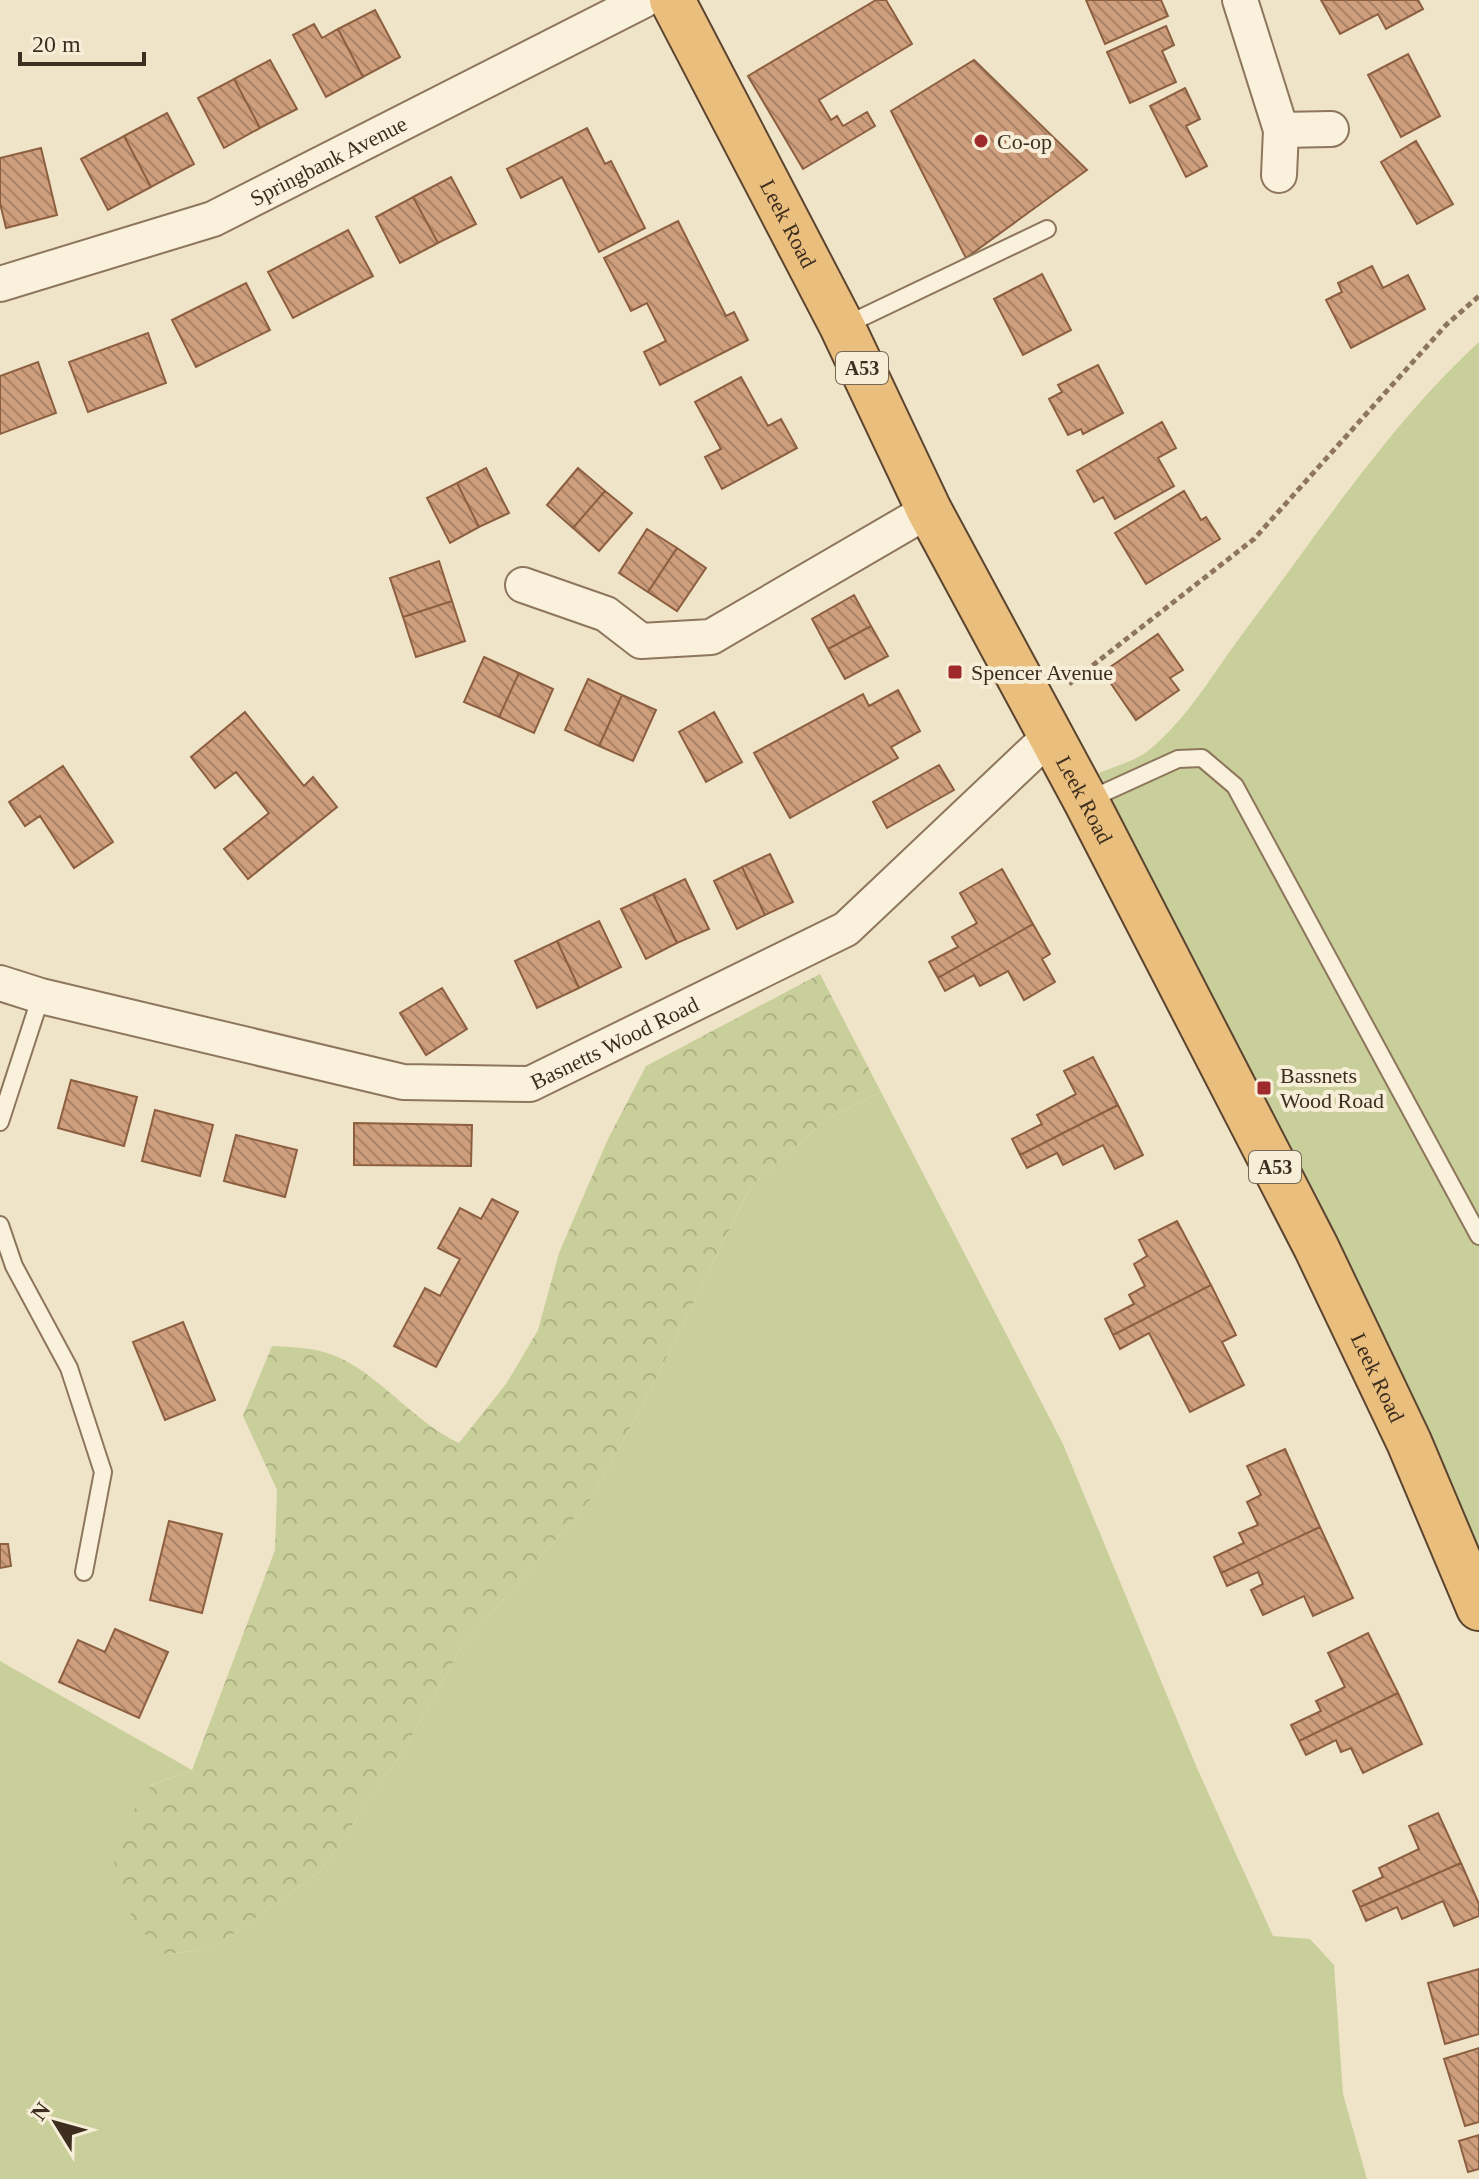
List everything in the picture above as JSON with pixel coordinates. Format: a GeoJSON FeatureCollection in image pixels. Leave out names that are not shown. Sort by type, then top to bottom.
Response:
{"type":"FeatureCollection","features":[{"type":"Feature","properties":{"kind":"highway","name":"Leek Road"},"geometry":{"type":"LineString","coordinates":[[672,0],[842,326],[929,510],[1086,801],[1316,1247],[1409,1442],[1479,1608]]}},
{"type":"Feature","properties":{"kind":"street","name":"Springbank Avenue"},"geometry":{"type":"LineString","coordinates":[[0,284],[213,219],[644,0]]}},
{"type":"Feature","properties":{"kind":"street"},"geometry":{"type":"LineString","coordinates":[[1240,0],[1281,130],[1279,175]]}},
{"type":"Feature","properties":{"kind":"street"},"geometry":{"type":"LineString","coordinates":[[1281,130],[1331,129]]}},
{"type":"Feature","properties":{"kind":"street"},"geometry":{"type":"LineString","coordinates":[[523,585],[606,614],[641,641],[711,637],[929,510]]}},
{"type":"Feature","properties":{"kind":"street","name":"Basnetts Wood Road"},"geometry":{"type":"LineString","coordinates":[[0,983],[41,996],[403,1082],[530,1084],[846,929],[1043,723]]}},
{"type":"Feature","properties":{"kind":"lane"},"geometry":{"type":"LineString","coordinates":[[842,326],[1047,229]]}},
{"type":"Feature","properties":{"kind":"lane"},"geometry":{"type":"LineString","coordinates":[[1086,801],[1178,759],[1202,758],[1235,786],[1479,1236]]}},
{"type":"Feature","properties":{"kind":"lane"},"geometry":{"type":"LineString","coordinates":[[0,1122],[41,996]]}},
{"type":"Feature","properties":{"kind":"lane"},"geometry":{"type":"LineString","coordinates":[[0,1225],[14,1266],[69,1368],[103,1472],[84,1572]]}},
{"type":"Feature","properties":{"kind":"path"},"geometry":{"type":"LineString","coordinates":[[1043,723],[1254,539],[1446,325],[1479,296]]}},
{"type":"Feature","properties":{"kind":"green space"},"geometry":{"type":"Polygon","coordinates":[[[1479,342],[1479,1555],[1099,773],[1144,754],[1176,724],[1384,445],[1446,374],[1479,342]]]}},
{"type":"Feature","properties":{"kind":"green space"},"geometry":{"type":"Polygon","coordinates":[[[820,974],[881,1092],[827,1119],[751,1186],[645,1401],[591,1499],[461,1648],[404,1750],[320,1872],[212,1949],[165,1954],[133,1922],[109,1845],[152,1785],[192,1770],[275,1550],[277,1490],[243,1416],[272,1346],[318,1351],[344,1360],[374,1379],[429,1425],[459,1443],[506,1384],[538,1330],[559,1253],[608,1139],[646,1066],[820,974]]]}},
{"type":"Feature","properties":{"kind":"green space"},"geometry":{"type":"Polygon","coordinates":[[[881,1092],[1063,1444],[1197,1768],[1273,1936],[1310,1939],[1334,1965],[1343,2094],[1367,2179],[0,2179],[0,1661],[192,1770],[151,1785],[165,1954],[212,1949],[320,1872],[404,1750],[461,1648],[591,1499],[645,1401],[751,1186],[827,1119],[881,1092]]]}},
{"type":"Feature","properties":{"kind":"building"},"geometry":{"type":"Polygon","coordinates":[[[876,0],[886,0],[912,44],[819,100],[831,120],[837,116],[843,126],[867,112],[875,126],[803,169],[748,76],[876,0]]]}},
{"type":"Feature","properties":{"kind":"building"},"geometry":{"type":"Polygon","coordinates":[[[1086,0],[1161,0],[1168,16],[1105,44],[1086,0]]]}},
{"type":"Feature","properties":{"kind":"building"},"geometry":{"type":"Polygon","coordinates":[[[1321,0],[1418,0],[1423,9],[1386,29],[1378,14],[1340,34],[1321,0]]]}},
{"type":"Feature","properties":{"kind":"building"},"geometry":{"type":"Polygon","coordinates":[[[375,10],[400,57],[363,77],[338,29],[375,10]]]}},
{"type":"Feature","properties":{"kind":"building"},"geometry":{"type":"Polygon","coordinates":[[[314,24],[322,38],[338,29],[363,77],[326,97],[293,35],[314,24]]]}},
{"type":"Feature","properties":{"kind":"building"},"geometry":{"type":"Polygon","coordinates":[[[1166,26],[1174,45],[1162,51],[1176,82],[1130,103],[1107,52],[1166,26]]]}},
{"type":"Feature","properties":{"kind":"building"},"geometry":{"type":"Polygon","coordinates":[[[1408,54],[1440,116],[1401,137],[1368,75],[1408,54]]]}},
{"type":"Feature","properties":{"kind":"building"},"geometry":{"type":"Polygon","coordinates":[[[270,60],[297,109],[260,128],[234,79],[270,60]]]}},
{"type":"Feature","properties":{"kind":"building","name":"Co-op"},"geometry":{"type":"Polygon","coordinates":[[[974,60],[1087,170],[966,258],[891,111],[974,60]]]}},
{"type":"Feature","properties":{"kind":"building"},"geometry":{"type":"Polygon","coordinates":[[[234,79],[260,128],[224,148],[198,98],[234,79]]]}},
{"type":"Feature","properties":{"kind":"building"},"geometry":{"type":"Polygon","coordinates":[[[1185,88],[1200,119],[1186,126],[1207,166],[1186,177],[1150,106],[1185,88]]]}},
{"type":"Feature","properties":{"kind":"building"},"geometry":{"type":"Polygon","coordinates":[[[167,113],[194,164],[151,187],[124,136],[167,113]]]}},
{"type":"Feature","properties":{"kind":"building"},"geometry":{"type":"Polygon","coordinates":[[[587,128],[605,164],[611,161],[645,228],[599,252],[562,177],[521,198],[507,169],[587,128]]]}},
{"type":"Feature","properties":{"kind":"building"},"geometry":{"type":"Polygon","coordinates":[[[124,136],[151,187],[108,210],[81,159],[124,136]]]}},
{"type":"Feature","properties":{"kind":"building"},"geometry":{"type":"Polygon","coordinates":[[[1416,141],[1453,204],[1417,224],[1381,162],[1416,141]]]}},
{"type":"Feature","properties":{"kind":"building"},"geometry":{"type":"Polygon","coordinates":[[[41,148],[57,215],[6,228],[0,203],[0,158],[41,148]]]}},
{"type":"Feature","properties":{"kind":"building"},"geometry":{"type":"Polygon","coordinates":[[[451,177],[476,224],[438,243],[413,197],[451,177]]]}},
{"type":"Feature","properties":{"kind":"building"},"geometry":{"type":"Polygon","coordinates":[[[413,197],[438,243],[400,263],[376,217],[413,197]]]}},
{"type":"Feature","properties":{"kind":"building"},"geometry":{"type":"Polygon","coordinates":[[[678,221],[726,316],[734,312],[748,340],[660,385],[644,352],[666,341],[647,303],[631,311],[604,258],[678,221]]]}},
{"type":"Feature","properties":{"kind":"building"},"geometry":{"type":"Polygon","coordinates":[[[348,230],[373,276],[293,318],[268,272],[348,230]]]}},
{"type":"Feature","properties":{"kind":"building"},"geometry":{"type":"Polygon","coordinates":[[[1372,266],[1383,288],[1408,275],[1425,309],[1351,348],[1326,300],[1342,292],[1338,283],[1372,266]]]}},
{"type":"Feature","properties":{"kind":"building"},"geometry":{"type":"Polygon","coordinates":[[[1042,274],[1071,330],[1023,355],[994,299],[1042,274]]]}},
{"type":"Feature","properties":{"kind":"building"},"geometry":{"type":"Polygon","coordinates":[[[246,283],[270,330],[196,367],[172,320],[246,283]]]}},
{"type":"Feature","properties":{"kind":"building"},"geometry":{"type":"Polygon","coordinates":[[[148,333],[166,383],[88,412],[69,362],[148,333]]]}},
{"type":"Feature","properties":{"kind":"building"},"geometry":{"type":"Polygon","coordinates":[[[38,362],[56,413],[0,434],[0,376],[38,362]]]}},
{"type":"Feature","properties":{"kind":"building"},"geometry":{"type":"Polygon","coordinates":[[[1098,365],[1123,413],[1083,434],[1081,429],[1068,435],[1049,399],[1062,392],[1058,385],[1098,365]]]}},
{"type":"Feature","properties":{"kind":"building"},"geometry":{"type":"Polygon","coordinates":[[[741,377],[768,426],[781,419],[797,448],[722,489],[705,457],[721,449],[695,402],[741,377]]]}},
{"type":"Feature","properties":{"kind":"building"},"geometry":{"type":"Polygon","coordinates":[[[1162,422],[1176,448],[1158,458],[1174,486],[1115,519],[1103,497],[1094,502],[1077,471],[1162,422]]]}},
{"type":"Feature","properties":{"kind":"building"},"geometry":{"type":"Polygon","coordinates":[[[486,468],[509,513],[479,527],[457,483],[486,468]]]}},
{"type":"Feature","properties":{"kind":"building"},"geometry":{"type":"Polygon","coordinates":[[[578,468],[605,491],[573,528],[547,505],[578,468]]]}},
{"type":"Feature","properties":{"kind":"building"},"geometry":{"type":"Polygon","coordinates":[[[457,483],[479,527],[450,543],[427,498],[457,483]]]}},
{"type":"Feature","properties":{"kind":"building"},"geometry":{"type":"Polygon","coordinates":[[[605,491],[632,513],[599,551],[573,528],[605,491]]]}},
{"type":"Feature","properties":{"kind":"building"},"geometry":{"type":"Polygon","coordinates":[[[1184,491],[1201,520],[1206,517],[1220,539],[1146,584],[1115,533],[1184,491]]]}},
{"type":"Feature","properties":{"kind":"building"},"geometry":{"type":"Polygon","coordinates":[[[647,529],[677,548],[648,592],[619,573],[647,529]]]}},
{"type":"Feature","properties":{"kind":"building"},"geometry":{"type":"Polygon","coordinates":[[[677,548],[706,568],[677,611],[648,592],[677,548]]]}},
{"type":"Feature","properties":{"kind":"building"},"geometry":{"type":"Polygon","coordinates":[[[439,561],[452,601],[403,617],[390,578],[439,561]]]}},
{"type":"Feature","properties":{"kind":"building"},"geometry":{"type":"Polygon","coordinates":[[[854,595],[871,626],[828,649],[812,619],[854,595]]]}},
{"type":"Feature","properties":{"kind":"building"},"geometry":{"type":"Polygon","coordinates":[[[452,601],[465,641],[416,657],[403,617],[452,601]]]}},
{"type":"Feature","properties":{"kind":"building"},"geometry":{"type":"Polygon","coordinates":[[[871,626],[888,656],[845,679],[828,649],[871,626]]]}},
{"type":"Feature","properties":{"kind":"building"},"geometry":{"type":"Polygon","coordinates":[[[1158,634],[1183,670],[1170,678],[1179,690],[1136,720],[1103,672],[1158,634]]]}},
{"type":"Feature","properties":{"kind":"building"},"geometry":{"type":"Polygon","coordinates":[[[484,657],[519,673],[499,717],[464,702],[484,657]]]}},
{"type":"Feature","properties":{"kind":"building"},"geometry":{"type":"Polygon","coordinates":[[[519,673],[553,689],[534,733],[499,717],[519,673]]]}},
{"type":"Feature","properties":{"kind":"building"},"geometry":{"type":"Polygon","coordinates":[[[588,679],[622,695],[599,746],[565,730],[588,679]]]}},
{"type":"Feature","properties":{"kind":"building"},"geometry":{"type":"Polygon","coordinates":[[[898,690],[920,731],[891,747],[898,758],[790,818],[754,753],[863,694],[869,706],[898,690]]]}},
{"type":"Feature","properties":{"kind":"building"},"geometry":{"type":"Polygon","coordinates":[[[622,695],[656,710],[633,761],[599,746],[622,695]]]}},
{"type":"Feature","properties":{"kind":"building"},"geometry":{"type":"Polygon","coordinates":[[[245,712],[304,786],[313,777],[337,807],[248,879],[224,849],[269,813],[236,772],[215,788],[191,757],[245,712]]]}},
{"type":"Feature","properties":{"kind":"building"},"geometry":{"type":"Polygon","coordinates":[[[714,712],[742,762],[706,782],[679,732],[714,712]]]}},
{"type":"Feature","properties":{"kind":"building"},"geometry":{"type":"Polygon","coordinates":[[[939,765],[954,790],[887,828],[873,802],[939,765]]]}},
{"type":"Feature","properties":{"kind":"building"},"geometry":{"type":"Polygon","coordinates":[[[63,766],[113,842],[74,868],[40,816],[25,826],[9,802],[63,766]]]}},
{"type":"Feature","properties":{"kind":"building"},"geometry":{"type":"Polygon","coordinates":[[[770,854],[793,902],[765,915],[742,867],[770,854]]]}},
{"type":"Feature","properties":{"kind":"building"},"geometry":{"type":"Polygon","coordinates":[[[742,867],[765,915],[737,929],[714,881],[742,867]]]}},
{"type":"Feature","properties":{"kind":"building"},"geometry":{"type":"Polygon","coordinates":[[[1002,869],[1033,924],[938,978],[929,962],[958,947],[952,937],[977,923],[960,893],[1002,869]]]}},
{"type":"Feature","properties":{"kind":"building"},"geometry":{"type":"Polygon","coordinates":[[[685,879],[709,929],[677,943],[653,894],[685,879]]]}},
{"type":"Feature","properties":{"kind":"building"},"geometry":{"type":"Polygon","coordinates":[[[653,894],[677,943],[646,959],[621,909],[653,894]]]}},
{"type":"Feature","properties":{"kind":"building"},"geometry":{"type":"Polygon","coordinates":[[[599,921],[621,967],[579,988],[557,941],[599,921]]]}},
{"type":"Feature","properties":{"kind":"building"},"geometry":{"type":"Polygon","coordinates":[[[1033,924],[1050,954],[1042,959],[1055,982],[1024,1000],[1008,971],[980,986],[974,975],[945,991],[938,978],[1033,924]]]}},
{"type":"Feature","properties":{"kind":"building"},"geometry":{"type":"Polygon","coordinates":[[[557,941],[579,988],[537,1008],[515,961],[557,941]]]}},
{"type":"Feature","properties":{"kind":"building"},"geometry":{"type":"Polygon","coordinates":[[[442,988],[467,1029],[426,1055],[400,1013],[442,988]]]}},
{"type":"Feature","properties":{"kind":"building"},"geometry":{"type":"Polygon","coordinates":[[[1093,1057],[1118,1105],[1020,1155],[1012,1139],[1042,1124],[1037,1115],[1076,1094],[1064,1071],[1093,1057]]]}},
{"type":"Feature","properties":{"kind":"building"},"geometry":{"type":"Polygon","coordinates":[[[71,1080],[137,1097],[124,1146],[58,1128],[71,1080]]]}},
{"type":"Feature","properties":{"kind":"building"},"geometry":{"type":"Polygon","coordinates":[[[1118,1105],[1143,1155],[1115,1169],[1103,1145],[1063,1165],[1057,1153],[1027,1168],[1020,1155],[1118,1105]]]}},
{"type":"Feature","properties":{"kind":"building"},"geometry":{"type":"Polygon","coordinates":[[[155,1110],[213,1125],[200,1176],[142,1161],[155,1110]]]}},
{"type":"Feature","properties":{"kind":"building"},"geometry":{"type":"Polygon","coordinates":[[[354,1123],[472,1125],[471,1166],[354,1165],[354,1123]]]}},
{"type":"Feature","properties":{"kind":"building"},"geometry":{"type":"Polygon","coordinates":[[[236,1135],[297,1150],[285,1197],[224,1181],[236,1135]]]}},
{"type":"Feature","properties":{"kind":"building"},"geometry":{"type":"Polygon","coordinates":[[[492,1199],[518,1212],[436,1367],[394,1346],[425,1288],[440,1296],[460,1259],[438,1248],[460,1208],[481,1219],[492,1199]]]}},
{"type":"Feature","properties":{"kind":"building"},"geometry":{"type":"Polygon","coordinates":[[[1177,1221],[1211,1285],[1113,1335],[1105,1319],[1134,1304],[1129,1295],[1145,1286],[1134,1264],[1147,1256],[1139,1240],[1177,1221]]]}},
{"type":"Feature","properties":{"kind":"building"},"geometry":{"type":"Polygon","coordinates":[[[1211,1285],[1236,1335],[1222,1342],[1244,1385],[1190,1412],[1149,1333],[1120,1349],[1113,1335],[1211,1285]]]}},
{"type":"Feature","properties":{"kind":"building"},"geometry":{"type":"Polygon","coordinates":[[[183,1322],[215,1400],[165,1420],[133,1342],[183,1322]]]}},
{"type":"Feature","properties":{"kind":"building"},"geometry":{"type":"Polygon","coordinates":[[[1285,1449],[1320,1527],[1221,1573],[1214,1557],[1244,1543],[1239,1533],[1258,1525],[1247,1502],[1261,1495],[1247,1466],[1285,1449]]]}},
{"type":"Feature","properties":{"kind":"building"},"geometry":{"type":"Polygon","coordinates":[[[169,1521],[222,1534],[202,1613],[150,1600],[169,1521]]]}},
{"type":"Feature","properties":{"kind":"building"},"geometry":{"type":"Polygon","coordinates":[[[1320,1527],[1353,1598],[1313,1616],[1304,1596],[1263,1615],[1251,1590],[1263,1584],[1258,1572],[1227,1586],[1221,1573],[1320,1527]]]}},
{"type":"Feature","properties":{"kind":"building"},"geometry":{"type":"Polygon","coordinates":[[[0,1544],[8,1544],[11,1566],[0,1568],[0,1544]]]}},
{"type":"Feature","properties":{"kind":"building"},"geometry":{"type":"Polygon","coordinates":[[[115,1629],[168,1652],[139,1718],[59,1682],[78,1640],[105,1652],[115,1629]]]}},
{"type":"Feature","properties":{"kind":"building"},"geometry":{"type":"Polygon","coordinates":[[[1368,1633],[1398,1693],[1299,1741],[1291,1725],[1321,1711],[1316,1701],[1345,1687],[1328,1653],[1368,1633]]]}},
{"type":"Feature","properties":{"kind":"building"},"geometry":{"type":"Polygon","coordinates":[[[1398,1693],[1422,1744],[1363,1773],[1351,1748],[1341,1752],[1336,1740],[1306,1755],[1299,1741],[1398,1693]]]}},
{"type":"Feature","properties":{"kind":"building"},"geometry":{"type":"Polygon","coordinates":[[[1438,1813],[1461,1863],[1360,1907],[1353,1891],[1383,1877],[1379,1868],[1419,1849],[1409,1826],[1438,1813]]]}},
{"type":"Feature","properties":{"kind":"building"},"geometry":{"type":"Polygon","coordinates":[[[1461,1863],[1479,1904],[1479,1916],[1454,1926],[1443,1901],[1402,1919],[1397,1907],[1366,1921],[1360,1907],[1461,1863]]]}},
{"type":"Feature","properties":{"kind":"building"},"geometry":{"type":"Polygon","coordinates":[[[1479,1969],[1479,2034],[1445,2044],[1428,1983],[1479,1969]]]}},
{"type":"Feature","properties":{"kind":"building"},"geometry":{"type":"Polygon","coordinates":[[[1479,2048],[1479,2122],[1465,2126],[1444,2059],[1479,2048]]]}},
{"type":"Feature","properties":{"kind":"building"},"geometry":{"type":"Polygon","coordinates":[[[1479,2135],[1479,2169],[1468,2172],[1459,2141],[1479,2135]]]}},
{"type":"Feature","properties":{"kind":"place","name":"Co-op"},"geometry":{"type":"Point","coordinates":[981,141]}},
{"type":"Feature","properties":{"kind":"place","name":"Spencer Avenue"},"geometry":{"type":"Point","coordinates":[955,672]}},
{"type":"Feature","properties":{"kind":"place","name":"Bassnets Wood Road"},"geometry":{"type":"Point","coordinates":[1264,1088]}}]}
